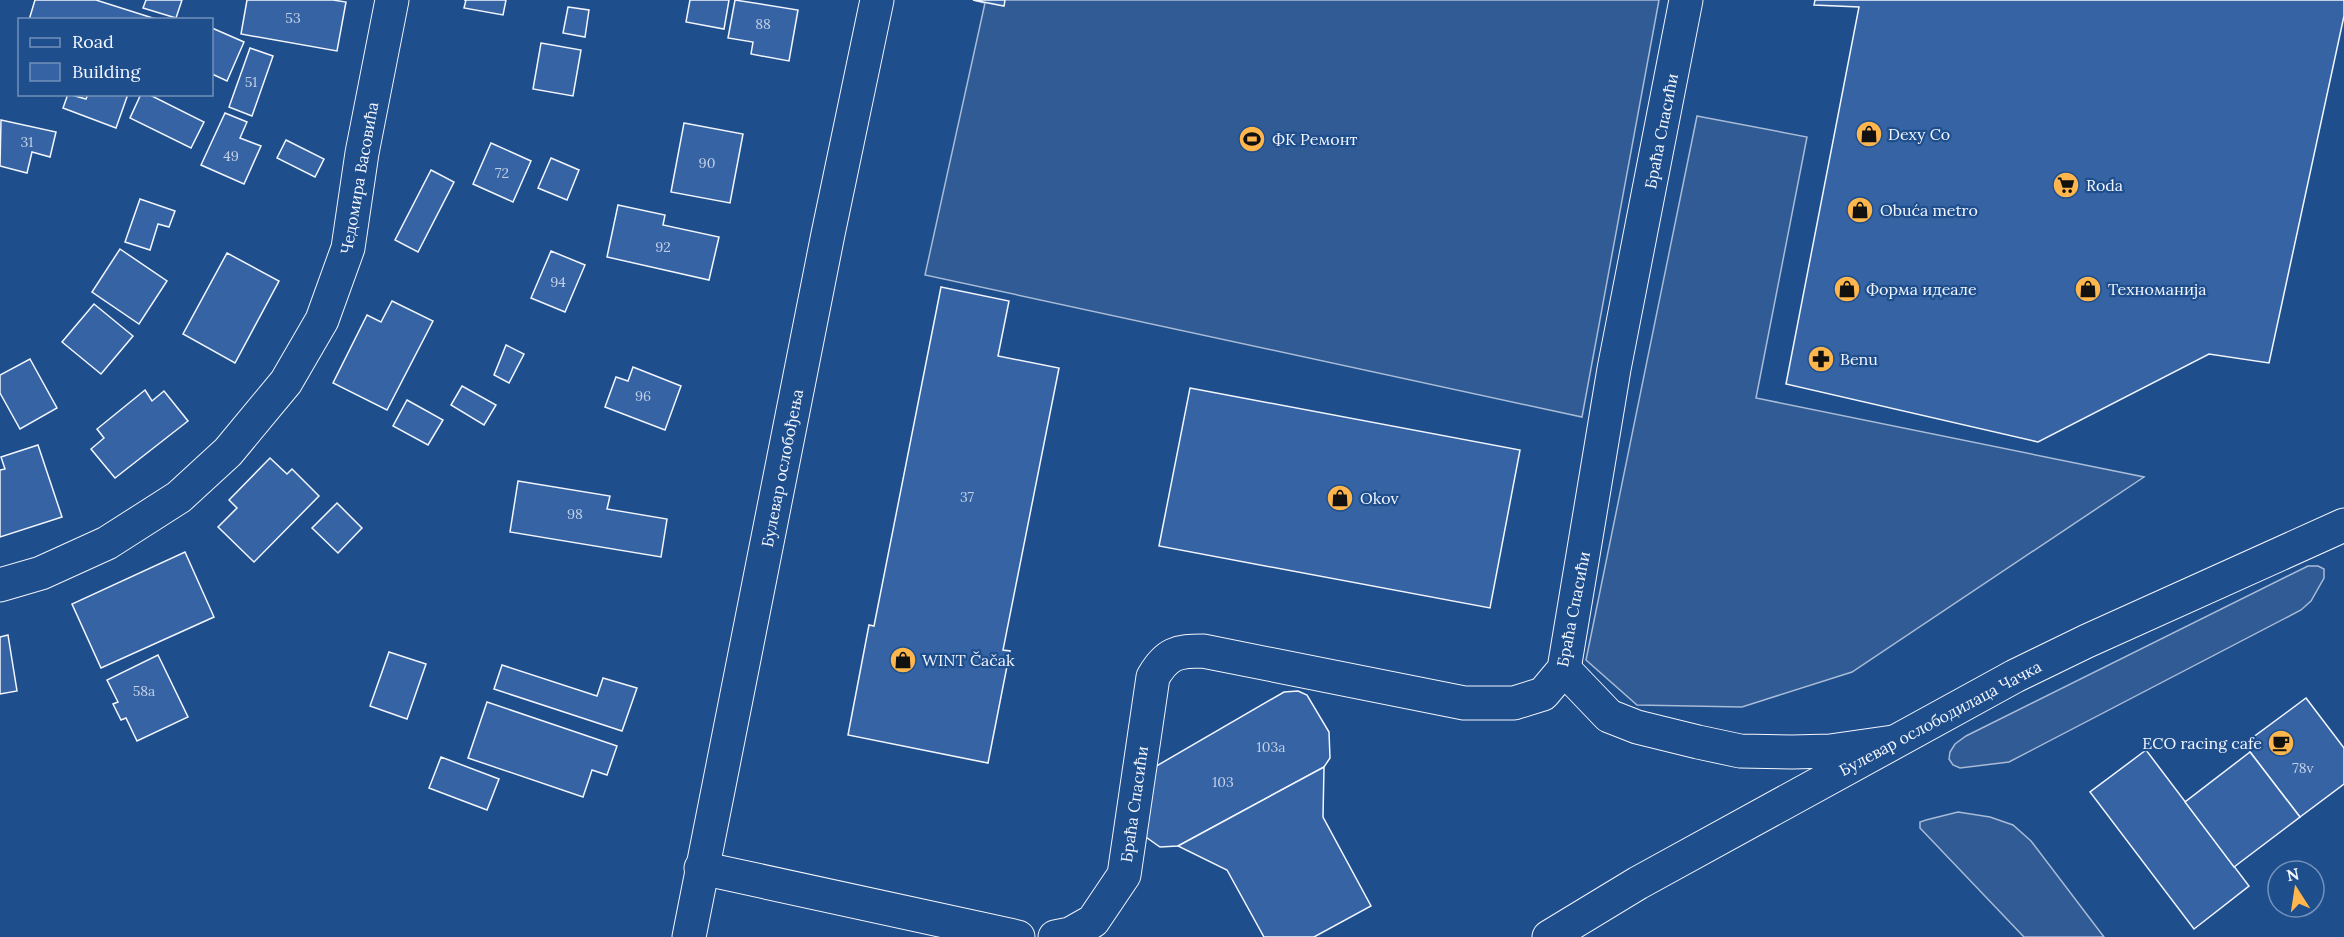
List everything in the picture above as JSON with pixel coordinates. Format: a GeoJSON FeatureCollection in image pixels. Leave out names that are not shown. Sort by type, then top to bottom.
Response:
{"type":"FeatureCollection","features":[{"type":"Feature","properties":{"kind":"street","name":"Чедомира Васовића"},"geometry":{"type":"LineString","coordinates":[[0,585],[41,573],[107,543],[179,497],[228,452],[286,382],[322,320],[348,248],[362,153],[392,0]]}},
{"type":"Feature","properties":{"kind":"street","name":"Булевар ослобођења"},"geometry":{"type":"LineString","coordinates":[[689,937],[701,868],[720,790],[828,234],[877,0]]}},
{"type":"Feature","properties":{"kind":"street","name":"Браћа Спасићи"},"geometry":{"type":"LineString","coordinates":[[1055,937],[1070,934],[1093,921],[1124,875],[1153,677],[1162,661],[1181,651],[1203,651],[1464,703],[1514,703],[1543,694],[1564,669],[1614,369],[1686,0]]}},
{"type":"Feature","properties":{"kind":"street","name":"Булевар ослободилаца Чачка"},"geometry":{"type":"LineString","coordinates":[[1549,937],[1648,878],[2006,680],[2344,525]]}},
{"type":"Feature","properties":{"kind":"street"},"geometry":{"type":"LineString","coordinates":[[1564,669],[1609,716],[1637,727],[1698,742],[1740,750],[1830,752],[1895,742]]}},
{"type":"Feature","properties":{"kind":"street"},"geometry":{"type":"LineString","coordinates":[[701,868],[1018,937]]}},
{"type":"Feature","properties":{"kind":"shaded area","name":"ФК Ремонт"},"geometry":{"type":"Polygon","coordinates":[[[973,0],[1659,0],[1582,417],[925,275],[985,3],[973,0]]]}},
{"type":"Feature","properties":{"kind":"shaded area"},"geometry":{"type":"Polygon","coordinates":[[[1697,116],[1807,137],[1756,398],[2144,477],[1852,672],[1742,707],[1637,705],[1586,660],[1697,116]]]}},
{"type":"Feature","properties":{"kind":"shaded area"},"geometry":{"type":"Polygon","coordinates":[[[2308,566],[2318,566],[2324,569],[2324,578],[2311,601],[2301,610],[2009,762],[1960,768],[1953,765],[1949,759],[1955,744],[1966,736],[2308,566]]]}},
{"type":"Feature","properties":{"kind":"shaded area"},"geometry":{"type":"Polygon","coordinates":[[[1958,812],[1990,817],[2013,825],[2031,841],[2104,937],[2024,937],[1920,828],[1920,822],[1958,812]]]}},
{"type":"Feature","properties":{"kind":"building"},"geometry":{"type":"Polygon","coordinates":[[[35,0],[96,0],[153,18],[30,18],[35,0]]]}},
{"type":"Feature","properties":{"kind":"building"},"geometry":{"type":"Polygon","coordinates":[[[146,0],[182,0],[176,18],[143,8],[146,0]]]}},
{"type":"Feature","properties":{"kind":"building"},"geometry":{"type":"Polygon","coordinates":[[[247,0],[346,2],[337,51],[241,34],[247,0]]]}},
{"type":"Feature","properties":{"kind":"building"},"geometry":{"type":"Polygon","coordinates":[[[466,0],[506,0],[503,15],[464,8],[466,0]]]}},
{"type":"Feature","properties":{"kind":"building"},"geometry":{"type":"Polygon","coordinates":[[[690,0],[729,0],[724,29],[686,22],[690,0]]]}},
{"type":"Feature","properties":{"kind":"building"},"geometry":{"type":"Polygon","coordinates":[[[735,0],[798,10],[789,61],[751,54],[753,42],[728,38],[735,0]]]}},
{"type":"Feature","properties":{"kind":"building"},"geometry":{"type":"Polygon","coordinates":[[[973,0],[1005,0],[1004,6],[973,0]]]}},
{"type":"Feature","properties":{"kind":"building","name":"Roda"},"geometry":{"type":"Polygon","coordinates":[[[1815,0],[2344,0],[2344,16],[2269,363],[2209,354],[2038,442],[1786,384],[1859,7],[1814,5],[1815,0]]]}},
{"type":"Feature","properties":{"kind":"building"},"geometry":{"type":"Polygon","coordinates":[[[568,7],[589,10],[585,37],[563,33],[568,7]]]}},
{"type":"Feature","properties":{"kind":"building"},"geometry":{"type":"Polygon","coordinates":[[[213,28],[244,42],[227,81],[213,74],[213,28]]]}},
{"type":"Feature","properties":{"kind":"building"},"geometry":{"type":"Polygon","coordinates":[[[541,43],[581,50],[573,96],[533,89],[541,43]]]}},
{"type":"Feature","properties":{"kind":"building"},"geometry":{"type":"Polygon","coordinates":[[[250,48],[273,56],[252,116],[229,107],[250,48]]]}},
{"type":"Feature","properties":{"kind":"building"},"geometry":{"type":"Polygon","coordinates":[[[67,96],[86,99],[87,96],[127,96],[116,128],[63,108],[67,96]]]}},
{"type":"Feature","properties":{"kind":"building"},"geometry":{"type":"Polygon","coordinates":[[[140,96],[152,96],[204,122],[191,148],[130,118],[140,96]]]}},
{"type":"Feature","properties":{"kind":"building"},"geometry":{"type":"Polygon","coordinates":[[[225,113],[247,122],[240,138],[261,146],[244,184],[201,165],[225,113]]]}},
{"type":"Feature","properties":{"kind":"building"},"geometry":{"type":"Polygon","coordinates":[[[1,120],[56,132],[50,157],[32,152],[27,173],[0,166],[1,120]]]}},
{"type":"Feature","properties":{"kind":"building"},"geometry":{"type":"Polygon","coordinates":[[[684,123],[743,134],[730,203],[671,192],[684,123]]]}},
{"type":"Feature","properties":{"kind":"building"},"geometry":{"type":"Polygon","coordinates":[[[286,140],[324,159],[315,177],[277,158],[286,140]]]}},
{"type":"Feature","properties":{"kind":"building"},"geometry":{"type":"Polygon","coordinates":[[[491,143],[531,161],[513,202],[473,184],[491,143]]]}},
{"type":"Feature","properties":{"kind":"building"},"geometry":{"type":"Polygon","coordinates":[[[551,158],[579,170],[567,200],[538,188],[551,158]]]}},
{"type":"Feature","properties":{"kind":"building"},"geometry":{"type":"Polygon","coordinates":[[[431,170],[454,182],[418,252],[395,240],[431,170]]]}},
{"type":"Feature","properties":{"kind":"building"},"geometry":{"type":"Polygon","coordinates":[[[140,199],[175,211],[169,227],[158,224],[150,250],[125,242],[140,199]]]}},
{"type":"Feature","properties":{"kind":"building"},"geometry":{"type":"Polygon","coordinates":[[[618,205],[665,215],[663,225],[719,237],[709,280],[607,257],[618,205]]]}},
{"type":"Feature","properties":{"kind":"building"},"geometry":{"type":"Polygon","coordinates":[[[120,249],[167,281],[139,324],[92,292],[120,249]]]}},
{"type":"Feature","properties":{"kind":"building"},"geometry":{"type":"Polygon","coordinates":[[[551,251],[585,265],[565,312],[531,298],[551,251]]]}},
{"type":"Feature","properties":{"kind":"building"},"geometry":{"type":"Polygon","coordinates":[[[227,253],[279,281],[235,363],[183,334],[227,253]]]}},
{"type":"Feature","properties":{"kind":"building"},"geometry":{"type":"Polygon","coordinates":[[[941,287],[1009,301],[998,356],[1059,368],[1003,650],[1010,651],[988,763],[848,735],[869,625],[874,626],[941,287]]]}},
{"type":"Feature","properties":{"kind":"building"},"geometry":{"type":"Polygon","coordinates":[[[392,301],[433,321],[387,410],[333,383],[367,315],[381,322],[392,301]]]}},
{"type":"Feature","properties":{"kind":"building"},"geometry":{"type":"Polygon","coordinates":[[[94,304],[133,336],[101,374],[62,342],[94,304]]]}},
{"type":"Feature","properties":{"kind":"building"},"geometry":{"type":"Polygon","coordinates":[[[506,345],[524,354],[509,383],[494,375],[506,345]]]}},
{"type":"Feature","properties":{"kind":"building"},"geometry":{"type":"Polygon","coordinates":[[[30,359],[57,408],[20,429],[0,393],[0,375],[30,359]]]}},
{"type":"Feature","properties":{"kind":"building"},"geometry":{"type":"Polygon","coordinates":[[[633,367],[681,386],[665,430],[605,407],[616,377],[628,381],[633,367]]]}},
{"type":"Feature","properties":{"kind":"building"},"geometry":{"type":"Polygon","coordinates":[[[462,386],[496,405],[484,425],[451,405],[462,386]]]}},
{"type":"Feature","properties":{"kind":"building","name":"Okov"},"geometry":{"type":"Polygon","coordinates":[[[1190,388],[1520,450],[1490,608],[1159,546],[1190,388]]]}},
{"type":"Feature","properties":{"kind":"building"},"geometry":{"type":"Polygon","coordinates":[[[145,390],[152,401],[164,391],[188,421],[115,478],[91,449],[104,438],[97,429],[145,390]]]}},
{"type":"Feature","properties":{"kind":"building"},"geometry":{"type":"Polygon","coordinates":[[[407,400],[443,420],[428,445],[393,426],[407,400]]]}},
{"type":"Feature","properties":{"kind":"building"},"geometry":{"type":"Polygon","coordinates":[[[38,445],[62,517],[0,537],[0,470],[5,469],[1,457],[38,445]]]}},
{"type":"Feature","properties":{"kind":"building"},"geometry":{"type":"Polygon","coordinates":[[[270,458],[287,474],[292,469],[319,496],[254,562],[218,527],[237,508],[229,500],[270,458]]]}},
{"type":"Feature","properties":{"kind":"building"},"geometry":{"type":"Polygon","coordinates":[[[518,481],[610,496],[607,509],[667,519],[661,557],[510,532],[518,481]]]}},
{"type":"Feature","properties":{"kind":"building"},"geometry":{"type":"Polygon","coordinates":[[[337,503],[362,528],[338,553],[312,528],[337,503]]]}},
{"type":"Feature","properties":{"kind":"building"},"geometry":{"type":"Polygon","coordinates":[[[185,552],[214,617],[101,668],[72,604],[185,552]]]}},
{"type":"Feature","properties":{"kind":"building"},"geometry":{"type":"Polygon","coordinates":[[[8,635],[17,691],[0,694],[0,637],[8,635]]]}},
{"type":"Feature","properties":{"kind":"building"},"geometry":{"type":"Polygon","coordinates":[[[389,652],[426,664],[407,719],[370,706],[389,652]]]}},
{"type":"Feature","properties":{"kind":"building"},"geometry":{"type":"Polygon","coordinates":[[[158,655],[188,717],[137,741],[126,718],[121,720],[113,704],[118,702],[107,680],[158,655]]]}},
{"type":"Feature","properties":{"kind":"building"},"geometry":{"type":"Polygon","coordinates":[[[502,665],[597,696],[603,678],[637,688],[622,731],[494,689],[502,665]]]}},
{"type":"Feature","properties":{"kind":"building"},"geometry":{"type":"Polygon","coordinates":[[[1298,691],[1307,695],[1329,732],[1330,758],[1324,767],[1178,846],[1160,847],[1143,835],[1153,768],[1284,692],[1298,691]]]}},
{"type":"Feature","properties":{"kind":"building"},"geometry":{"type":"Polygon","coordinates":[[[2306,698],[2344,748],[2344,784],[2300,817],[2244,744],[2306,698]]]}},
{"type":"Feature","properties":{"kind":"building"},"geometry":{"type":"Polygon","coordinates":[[[487,702],[617,746],[607,775],[592,770],[583,797],[468,758],[487,702]]]}},
{"type":"Feature","properties":{"kind":"building"},"geometry":{"type":"Polygon","coordinates":[[[2146,750],[2249,886],[2194,929],[2090,792],[2146,750]]]}},
{"type":"Feature","properties":{"kind":"building"},"geometry":{"type":"Polygon","coordinates":[[[2250,752],[2300,817],[2234,867],[2185,802],[2250,752]]]}},
{"type":"Feature","properties":{"kind":"building"},"geometry":{"type":"Polygon","coordinates":[[[441,757],[499,779],[487,810],[429,788],[441,757]]]}},
{"type":"Feature","properties":{"kind":"building"},"geometry":{"type":"Polygon","coordinates":[[[1324,767],[1323,817],[1371,906],[1314,937],[1264,937],[1227,870],[1178,846],[1324,767]]]}},
{"type":"Feature","properties":{"kind":"place","name":"Dexy Co"},"geometry":{"type":"Point","coordinates":[1869,134]}},
{"type":"Feature","properties":{"kind":"place","name":"ФК Ремонт"},"geometry":{"type":"Point","coordinates":[1252,139]}},
{"type":"Feature","properties":{"kind":"place","name":"Roda"},"geometry":{"type":"Point","coordinates":[2066,185]}},
{"type":"Feature","properties":{"kind":"place","name":"Obuća metro"},"geometry":{"type":"Point","coordinates":[1860,210]}},
{"type":"Feature","properties":{"kind":"place","name":"Форма идеале"},"geometry":{"type":"Point","coordinates":[1847,289]}},
{"type":"Feature","properties":{"kind":"place","name":"Техноманија"},"geometry":{"type":"Point","coordinates":[2088,289]}},
{"type":"Feature","properties":{"kind":"place","name":"Benu"},"geometry":{"type":"Point","coordinates":[1821,359]}},
{"type":"Feature","properties":{"kind":"place","name":"Okov"},"geometry":{"type":"Point","coordinates":[1340,498]}},
{"type":"Feature","properties":{"kind":"place","name":"WINT Čačak"},"geometry":{"type":"Point","coordinates":[903,660]}},
{"type":"Feature","properties":{"kind":"place","name":"ECO racing cafe"},"geometry":{"type":"Point","coordinates":[2281,743]}}]}
